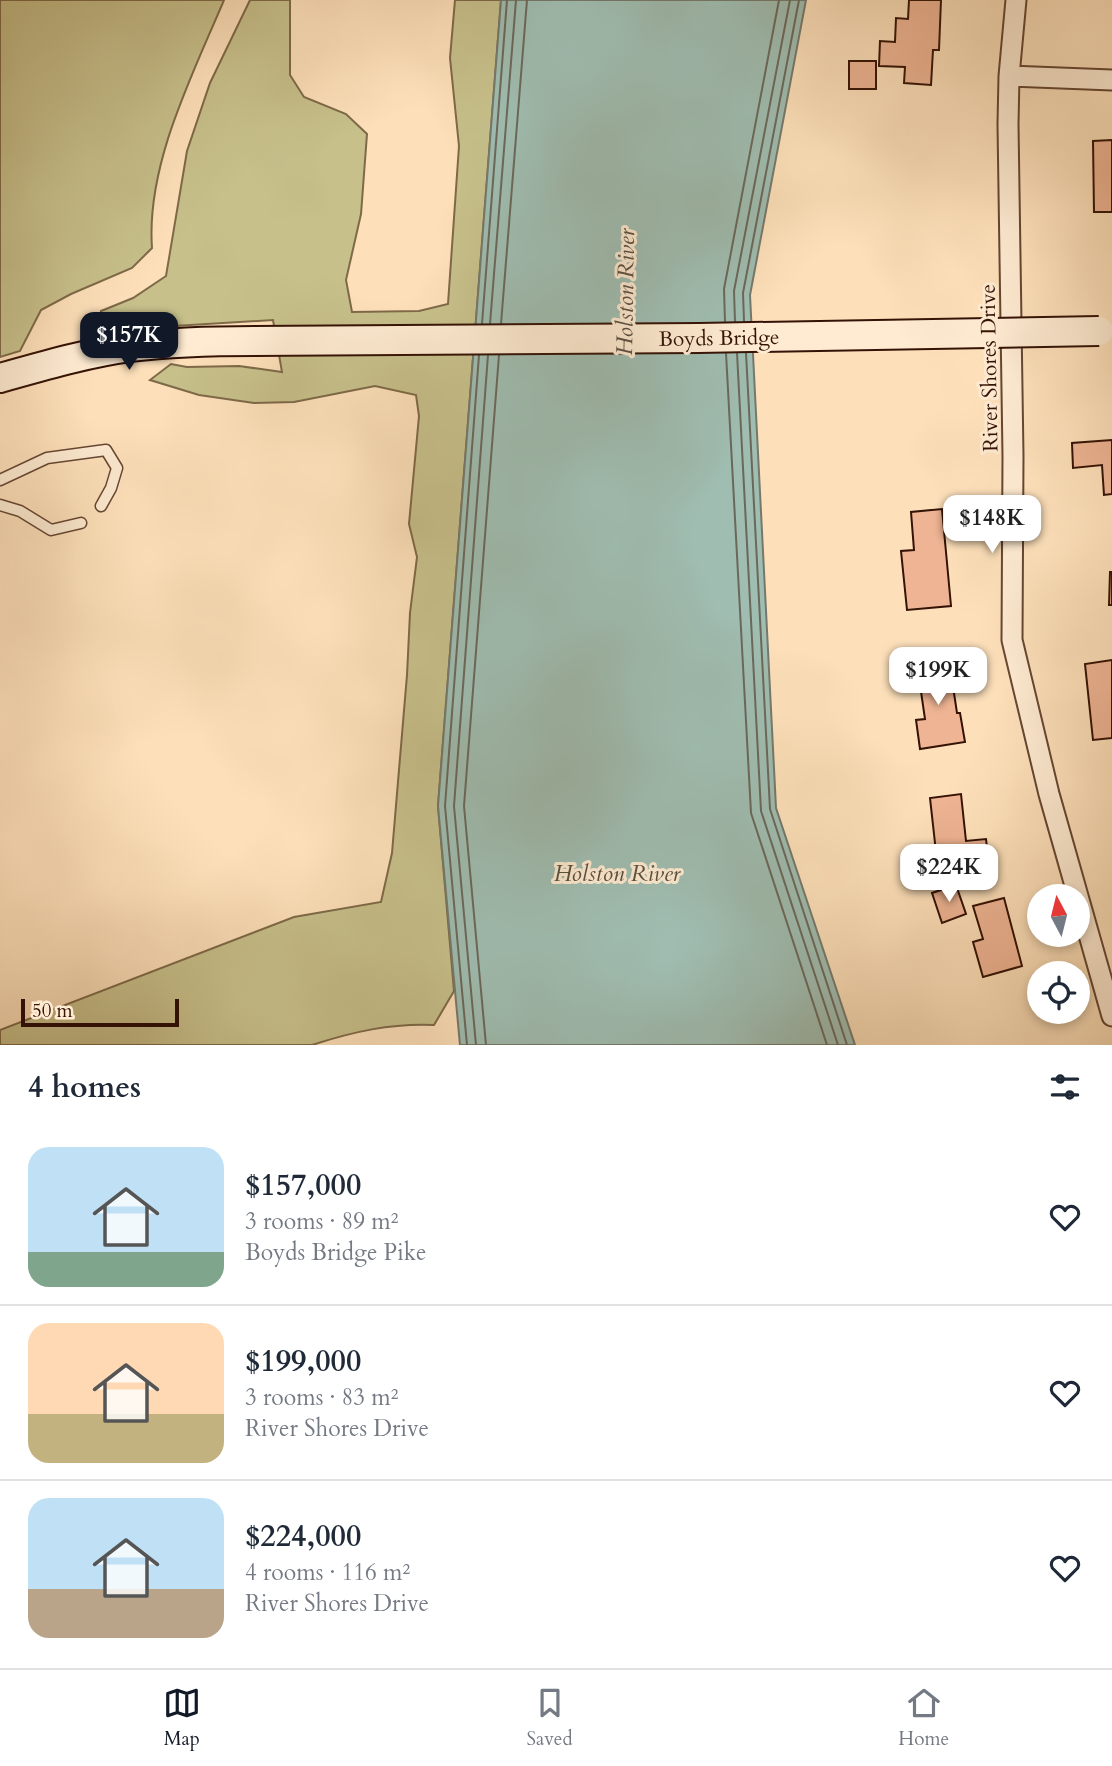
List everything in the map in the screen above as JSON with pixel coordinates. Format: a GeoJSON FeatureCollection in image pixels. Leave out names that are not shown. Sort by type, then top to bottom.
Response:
{"type":"FeatureCollection","features":[{"type":"Feature","properties":{"kind":"street","name":"River Shores Drive"},"geometry":{"type":"LineString","coordinates":[[1016,0],[1009,76],[1012,640],[1049,794],[1112,1016]]}},
{"type":"Feature","properties":{"kind":"street"},"geometry":{"type":"LineString","coordinates":[[1009,76],[1112,80]]}},
{"type":"Feature","properties":{"kind":"street","name":"Boyds Bridge"},"geometry":{"type":"LineString","coordinates":[[0,378],[130,347],[215,341],[699,338],[1106,331]]}},
{"type":"Feature","properties":{"kind":"lane"},"geometry":{"type":"LineString","coordinates":[[0,480],[47,458],[106,450],[117,468],[111,488],[101,506]]}},
{"type":"Feature","properties":{"kind":"lane"},"geometry":{"type":"LineString","coordinates":[[0,505],[20,511],[51,530],[81,523]]}},
{"type":"Feature","properties":{"kind":"shaded area"},"geometry":{"type":"Polygon","coordinates":[[[0,0],[224,0],[186,90],[164,153],[156,185],[152,248],[132,268],[41,310],[20,351],[0,357],[0,0]]]}},
{"type":"Feature","properties":{"kind":"shaded area"},"geometry":{"type":"Polygon","coordinates":[[[250,0],[290,0],[290,75],[304,97],[346,114],[367,134],[361,214],[346,280],[352,312],[419,311],[448,304],[459,146],[450,58],[455,0],[501,0],[438,806],[454,991],[434,1025],[372,1029],[312,1045],[0,1045],[0,1030],[294,917],[381,902],[392,853],[410,613],[417,557],[409,524],[419,416],[416,395],[375,386],[294,402],[254,403],[199,395],[150,380],[171,364],[187,367],[239,366],[282,372],[273,320],[141,328],[106,337],[99,324],[101,311],[133,298],[166,276],[187,151],[210,83],[250,0]]]}},
{"type":"Feature","properties":{"kind":"water","name":"Holston River"},"geometry":{"type":"Polygon","coordinates":[[[501,0],[806,0],[750,295],[776,808],[855,1045],[460,1045],[438,806],[501,0]]]}},
{"type":"Feature","properties":{"kind":"building"},"geometry":{"type":"Polygon","coordinates":[[[909,0],[941,0],[939,50],[933,50],[931,85],[904,83],[905,67],[879,66],[880,41],[895,42],[896,18],[908,19],[909,0]]]}},
{"type":"Feature","properties":{"kind":"building"},"geometry":{"type":"Polygon","coordinates":[[[849,61],[876,61],[876,89],[849,89],[849,61]]]}},
{"type":"Feature","properties":{"kind":"building"},"geometry":{"type":"Polygon","coordinates":[[[1112,140],[1112,212],[1094,212],[1093,141],[1112,140]]]}},
{"type":"Feature","properties":{"kind":"building"},"geometry":{"type":"Polygon","coordinates":[[[1112,440],[1112,494],[1104,495],[1102,465],[1073,468],[1072,443],[1112,440]]]}},
{"type":"Feature","properties":{"kind":"building"},"geometry":{"type":"Polygon","coordinates":[[[942,509],[951,606],[907,610],[901,551],[914,550],[911,512],[942,509]]]}},
{"type":"Feature","properties":{"kind":"building"},"geometry":{"type":"Polygon","coordinates":[[[1112,572],[1112,605],[1109,605],[1112,572]]]}},
{"type":"Feature","properties":{"kind":"building"},"geometry":{"type":"Polygon","coordinates":[[[949,660],[957,713],[960,713],[965,742],[920,749],[916,720],[925,719],[917,664],[949,660]]]}},
{"type":"Feature","properties":{"kind":"building"},"geometry":{"type":"Polygon","coordinates":[[[1112,660],[1112,738],[1093,740],[1085,664],[1112,660]]]}},
{"type":"Feature","properties":{"kind":"building"},"geometry":{"type":"Polygon","coordinates":[[[961,794],[966,841],[986,839],[989,864],[938,870],[930,798],[961,794]]]}},
{"type":"Feature","properties":{"kind":"building"},"geometry":{"type":"Polygon","coordinates":[[[956,885],[966,914],[942,923],[932,893],[956,885]]]}},
{"type":"Feature","properties":{"kind":"building"},"geometry":{"type":"Polygon","coordinates":[[[1004,898],[1022,966],[983,977],[973,942],[983,939],[973,906],[1004,898]]]}}]}
